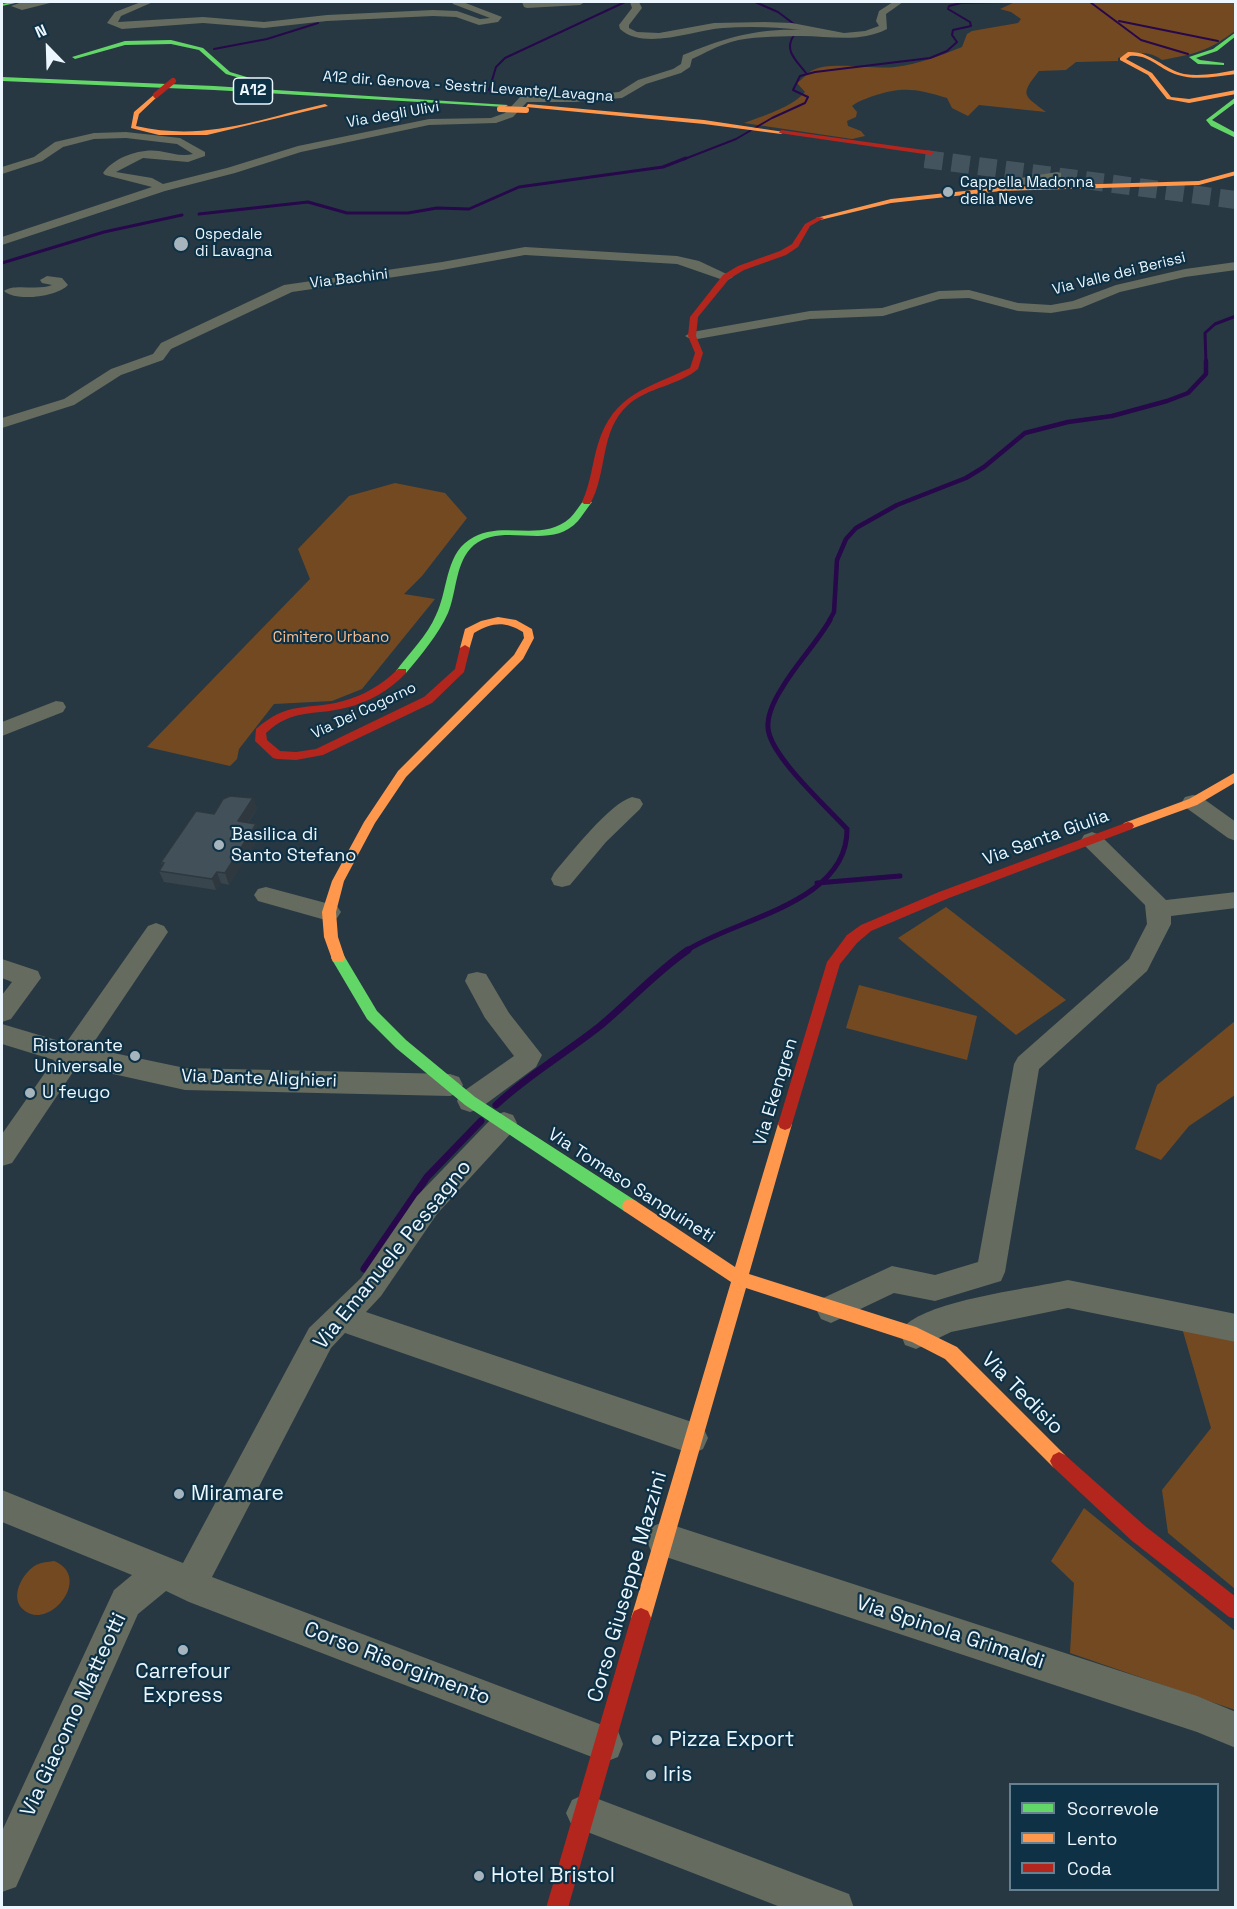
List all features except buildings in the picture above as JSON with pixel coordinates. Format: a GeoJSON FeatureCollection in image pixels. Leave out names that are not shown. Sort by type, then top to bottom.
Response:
{"type":"FeatureCollection","features":[{"type":"Feature","properties":{"kind":"main road"},"geometry":{"type":"LineString","coordinates":[[2,4],[17,2]]}},
{"type":"Feature","properties":{"kind":"main road"},"geometry":{"type":"LineString","coordinates":[[1236,33],[1215,50],[1192,57],[1198,62],[1212,65],[1236,63]]}},
{"type":"Feature","properties":{"kind":"main road"},"geometry":{"type":"LineString","coordinates":[[195,59],[195,55],[190,51],[166,45],[134,45],[68,59],[125,43],[171,42],[201,49],[228,73],[263,82],[504,105]]}},
{"type":"Feature","properties":{"kind":"main road"},"geometry":{"type":"LineString","coordinates":[[115,50],[153,48],[173,55]]}},
{"type":"Feature","properties":{"kind":"main road"},"geometry":{"type":"LineString","coordinates":[[1236,72],[1191,76],[1170,70],[1150,55],[1128,54],[1122,59],[1150,74],[1169,98],[1189,101],[1236,92]]}},
{"type":"Feature","properties":{"kind":"main road"},"geometry":{"type":"LineString","coordinates":[[2,70],[27,67]]}},
{"type":"Feature","properties":{"kind":"main road"},"geometry":{"type":"LineString","coordinates":[[2,81],[80,77],[141,70]]}},
{"type":"Feature","properties":{"kind":"main road"},"geometry":{"type":"LineString","coordinates":[[177,78],[134,114],[131,120],[133,126],[161,136],[176,137],[216,134],[323,106],[359,104],[453,106]]}},
{"type":"Feature","properties":{"kind":"main road","name":"A12 dir. Genova - Sestri Levante/Lavagna"},"geometry":{"type":"LineString","coordinates":[[2,81],[214,88],[531,107],[704,122],[928,156]]}},
{"type":"Feature","properties":{"kind":"main road","name":"A12"},"geometry":{"type":"LineString","coordinates":[[2,81],[453,106],[504,105]]}},
{"type":"Feature","properties":{"kind":"main road"},"geometry":{"type":"LineString","coordinates":[[64,85],[213,96],[247,108],[248,116],[233,126],[193,135],[161,136]]}},
{"type":"Feature","properties":{"kind":"main road"},"geometry":{"type":"LineString","coordinates":[[1236,99],[1209,120],[1212,124],[1236,136]]}},
{"type":"Feature","properties":{"kind":"main road","name":"Via Dei Cogorno"},"geometry":{"type":"LineString","coordinates":[[465,1097],[372,1015],[338,959],[331,937],[329,912],[338,882],[370,822],[402,774],[519,657],[529,638],[528,631],[515,622],[505,620],[494,619],[475,626],[469,631],[460,670],[428,700],[319,752],[296,756],[278,755],[261,741],[260,732],[278,716],[300,710],[346,705],[393,681],[440,617],[463,551],[477,538],[513,533],[543,535],[562,529],[586,508],[611,417],[627,400],[694,369],[699,353],[692,336],[694,317],[726,277],[741,268],[783,253],[795,244],[807,225],[818,218],[891,201],[1001,189],[1045,189],[1095,184],[1145,186],[1199,183],[1236,173]]}},
{"type":"Feature","properties":{"kind":"main road","name":"Via Santa Giulia"},"geometry":{"type":"LineString","coordinates":[[866,928],[944,895],[1193,802],[1236,776]]}},
{"type":"Feature","properties":{"kind":"main road","name":"Via Ekengren"},"geometry":{"type":"LineString","coordinates":[[739,1278],[834,962],[852,939],[866,928]]}},
{"type":"Feature","properties":{"kind":"main road","name":"Via Tomaso Sanguineti"},"geometry":{"type":"LineString","coordinates":[[465,1097],[559,1162],[739,1278]]}},
{"type":"Feature","properties":{"kind":"main road","name":"Via Tedisio"},"geometry":{"type":"LineString","coordinates":[[739,1278],[916,1335],[951,1353],[1034,1438],[1138,1533],[1236,1610]]}},
{"type":"Feature","properties":{"kind":"main road","name":"Corso Giuseppe Mazzini"},"geometry":{"type":"LineString","coordinates":[[557,1908],[739,1278]]}},
{"type":"Feature","properties":{"kind":"street"},"geometry":{"type":"LineString","coordinates":[[30,2],[16,6],[49,2]]}},
{"type":"Feature","properties":{"kind":"street"},"geometry":{"type":"LineString","coordinates":[[148,2],[118,14],[112,23],[122,26],[218,20],[264,25],[327,18],[433,13],[457,14],[479,22],[495,20],[497,17],[456,2]]}},
{"type":"Feature","properties":{"kind":"street"},"geometry":{"type":"LineString","coordinates":[[523,2],[539,2]]}},
{"type":"Feature","properties":{"kind":"street"},"geometry":{"type":"LineString","coordinates":[[523,2],[527,5],[580,2]]}},
{"type":"Feature","properties":{"kind":"street"},"geometry":{"type":"LineString","coordinates":[[635,2],[637,8],[624,25],[629,33],[635,35],[659,35],[724,25],[792,25],[831,35],[859,34],[884,27],[881,21],[882,13],[898,2]]}},
{"type":"Feature","properties":{"kind":"street","name":"Via degli Ulivi"},"geometry":{"type":"LineString","coordinates":[[2,241],[161,188],[231,171],[333,141],[429,122],[492,121],[513,113],[524,99],[540,97],[575,99],[622,95],[642,82],[677,71],[686,65],[687,57],[728,40],[798,33],[831,35]]}},
{"type":"Feature","properties":{"kind":"street"},"geometry":{"type":"LineString","coordinates":[[2,171],[38,159],[59,144],[94,136],[126,135],[180,141],[201,154],[196,158],[182,159],[146,154],[109,173],[117,177],[139,178],[161,188]]}},
{"type":"Feature","properties":{"kind":"street"},"geometry":{"type":"LineString","coordinates":[[971,194],[990,187],[1057,176]]}},
{"type":"Feature","properties":{"kind":"street","name":"Via Bachini"},"geometry":{"type":"LineString","coordinates":[[2,423],[69,402],[116,372],[158,357],[166,346],[289,288],[441,267],[525,251],[677,260],[726,277]]}},
{"type":"Feature","properties":{"kind":"street","name":"Via Valle dei Berissi"},"geometry":{"type":"LineString","coordinates":[[692,336],[810,315],[883,312],[939,295],[969,294],[1018,307],[1051,309],[1076,305],[1116,289],[1185,273],[1236,266]]}},
{"type":"Feature","properties":{"kind":"street"},"geometry":{"type":"LineString","coordinates":[[7,293],[45,292],[56,289],[62,284],[53,278]]}},
{"type":"Feature","properties":{"kind":"street"},"geometry":{"type":"LineString","coordinates":[[2,729],[56,707]]}},
{"type":"Feature","properties":{"kind":"street"},"geometry":{"type":"LineString","coordinates":[[1193,802],[1236,833]]}},
{"type":"Feature","properties":{"kind":"street"},"geometry":{"type":"LineString","coordinates":[[562,879],[598,837],[632,804]]}},
{"type":"Feature","properties":{"kind":"street"},"geometry":{"type":"LineString","coordinates":[[831,1309],[892,1279],[935,1288],[991,1272],[1027,1064],[1138,965],[1159,924],[1159,909],[1155,900],[1092,840]]}},
{"type":"Feature","properties":{"kind":"street"},"geometry":{"type":"LineString","coordinates":[[266,895],[329,912]]}},
{"type":"Feature","properties":{"kind":"street"},"geometry":{"type":"LineString","coordinates":[[1159,909],[1236,900]]}},
{"type":"Feature","properties":{"kind":"street"},"geometry":{"type":"LineString","coordinates":[[2,1155],[156,932]]}},
{"type":"Feature","properties":{"kind":"street"},"geometry":{"type":"LineString","coordinates":[[2,969],[29,978],[2,1012]]}},
{"type":"Feature","properties":{"kind":"street"},"geometry":{"type":"LineString","coordinates":[[465,1097],[527,1060],[529,1055],[512,1037],[487,1002],[477,981]]}},
{"type":"Feature","properties":{"kind":"street","name":"Via Dante Alighieri"},"geometry":{"type":"LineString","coordinates":[[2,1034],[73,1055],[185,1079],[316,1082],[465,1097]]}},
{"type":"Feature","properties":{"kind":"street","name":"Via Emanuele Pessagno"},"geometry":{"type":"LineString","coordinates":[[177,1578],[320,1338],[370,1287],[427,1205],[500,1120]]}},
{"type":"Feature","properties":{"kind":"street"},"geometry":{"type":"LineString","coordinates":[[916,1335],[930,1326],[951,1318],[1068,1294],[1236,1328]]}},
{"type":"Feature","properties":{"kind":"street"},"geometry":{"type":"LineString","coordinates":[[342,1318],[692,1438]]}},
{"type":"Feature","properties":{"kind":"street","name":"Corso Risorgimento"},"geometry":{"type":"LineString","coordinates":[[2,1506],[177,1578],[604,1744]]}},
{"type":"Feature","properties":{"kind":"street","name":"Via Spinola Grimaldi"},"geometry":{"type":"LineString","coordinates":[[663,1539],[1197,1714],[1236,1730]]}},
{"type":"Feature","properties":{"kind":"street","name":"Via Giacomo Matteotti"},"geometry":{"type":"LineString","coordinates":[[2,1873],[126,1602],[177,1578]]}},
{"type":"Feature","properties":{"kind":"street"},"geometry":{"type":"LineString","coordinates":[[585,1813],[835,1908]]}},
{"type":"Feature","properties":{"kind":"green space"},"geometry":{"type":"Polygon","coordinates":[[[1015,2],[1235,2],[1235,31],[1209,47],[1174,58],[1162,60],[1151,54],[1140,53],[1118,58],[1118,61],[1076,62],[1066,70],[1039,71],[1027,90],[1027,95],[1046,112],[979,105],[968,116],[952,108],[947,98],[927,92],[902,90],[873,96],[852,106],[857,112],[856,117],[847,121],[848,126],[861,131],[865,136],[852,139],[744,123],[777,110],[800,97],[805,92],[797,83],[809,72],[819,68],[840,66],[886,68],[912,64],[962,47],[967,34],[972,31],[1018,23],[1021,19],[1011,12],[1000,9],[1015,2]]]}},
{"type":"Feature","properties":{"kind":"green space","name":"Cimitero Urbano"},"geometry":{"type":"Polygon","coordinates":[[[395,483],[445,493],[467,518],[422,576],[404,594],[435,599],[362,689],[332,701],[274,704],[239,749],[237,759],[230,766],[147,747],[310,579],[298,549],[349,496],[395,483]]]}},
{"type":"Feature","properties":{"kind":"green space"},"geometry":{"type":"Polygon","coordinates":[[[946,907],[1066,1000],[1016,1035],[898,938],[946,907]]]}},
{"type":"Feature","properties":{"kind":"green space"},"geometry":{"type":"Polygon","coordinates":[[[859,985],[977,1016],[967,1060],[846,1028],[859,985]]]}},
{"type":"Feature","properties":{"kind":"green space"},"geometry":{"type":"Polygon","coordinates":[[[1235,1021],[1235,1095],[1189,1126],[1161,1160],[1135,1149],[1157,1085],[1235,1021]]]}},
{"type":"Feature","properties":{"kind":"green space"},"geometry":{"type":"Polygon","coordinates":[[[1182,1328],[1235,1341],[1235,1589],[1168,1533],[1162,1490],[1211,1428],[1182,1328]]]}},
{"type":"Feature","properties":{"kind":"green space"},"geometry":{"type":"Polygon","coordinates":[[[1084,1508],[1235,1631],[1235,1710],[1070,1653],[1074,1583],[1051,1561],[1084,1508]]]}},
{"type":"Feature","properties":{"kind":"green space"},"geometry":{"type":"Polygon","coordinates":[[[54,1561],[65,1569],[69,1578],[69,1589],[64,1599],[46,1613],[35,1615],[25,1611],[20,1606],[17,1593],[22,1580],[36,1565],[54,1561]]]}},
{"type":"Feature","properties":{"kind":"waterway"},"geometry":{"type":"LineString","coordinates":[[489,90],[496,67],[505,58],[625,2]]}},
{"type":"Feature","properties":{"kind":"waterway"},"geometry":{"type":"LineString","coordinates":[[755,2],[778,12],[794,24]]}},
{"type":"Feature","properties":{"kind":"waterway"},"geometry":{"type":"LineString","coordinates":[[682,160],[736,139],[772,118],[805,103],[808,97],[793,90],[800,76],[815,72],[930,58],[947,51],[957,42],[952,35],[953,30],[971,26],[970,22],[948,9],[949,6],[961,3],[1004,2]]}},
{"type":"Feature","properties":{"kind":"waterway"},"geometry":{"type":"LineString","coordinates":[[1090,2],[1141,40],[1188,54]]}},
{"type":"Feature","properties":{"kind":"waterway"},"geometry":{"type":"LineString","coordinates":[[1119,21],[1218,41]]}},
{"type":"Feature","properties":{"kind":"waterway"},"geometry":{"type":"LineString","coordinates":[[214,49],[267,39],[318,23]]}},
{"type":"Feature","properties":{"kind":"waterway"},"geometry":{"type":"LineString","coordinates":[[794,35],[790,46],[792,56],[806,73]]}},
{"type":"Feature","properties":{"kind":"waterway"},"geometry":{"type":"LineString","coordinates":[[199,214],[308,202],[347,213],[408,213],[437,208],[469,209],[519,187],[663,167],[686,158]]}},
{"type":"Feature","properties":{"kind":"waterway"},"geometry":{"type":"LineString","coordinates":[[2,263],[104,232],[182,215]]}},
{"type":"Feature","properties":{"kind":"waterway"},"geometry":{"type":"LineString","coordinates":[[1206,363],[1205,333],[1215,324],[1236,316]]}},
{"type":"Feature","properties":{"kind":"waterway"},"geometry":{"type":"LineString","coordinates":[[829,621],[834,612],[837,560],[846,539],[856,528],[897,505],[966,478],[984,467],[1025,433],[1068,422],[1112,416],[1188,393],[1206,374],[1206,363]]}},
{"type":"Feature","properties":{"kind":"waterway"},"geometry":{"type":"LineString","coordinates":[[820,883],[829,875],[842,854],[847,829],[814,795],[778,752],[771,739],[768,723],[779,692],[830,620]]}},
{"type":"Feature","properties":{"kind":"waterway"},"geometry":{"type":"LineString","coordinates":[[820,883],[900,876]]}},
{"type":"Feature","properties":{"kind":"waterway"},"geometry":{"type":"LineString","coordinates":[[686,951],[784,906],[809,892],[820,883]]}},
{"type":"Feature","properties":{"kind":"waterway"},"geometry":{"type":"LineString","coordinates":[[496,1105],[600,1026],[688,950]]}},
{"type":"Feature","properties":{"kind":"waterway"},"geometry":{"type":"LineString","coordinates":[[364,1269],[427,1177],[481,1121]]}},
{"type":"Feature","properties":{"kind":"tunnel"},"geometry":{"type":"LineString","coordinates":[[931,160],[925,159],[1236,200]]}},
{"type":"Feature","properties":{"kind":"traffic: fast"},"geometry":{"type":"LineString","coordinates":[[2,5],[17,2]]}},
{"type":"Feature","properties":{"kind":"traffic: fast"},"geometry":{"type":"LineString","coordinates":[[1222,64],[1198,62],[1192,57],[1215,50],[1236,33]]}},
{"type":"Feature","properties":{"kind":"traffic: fast"},"geometry":{"type":"LineString","coordinates":[[75,57],[125,43],[171,42],[201,49],[228,73],[257,81]]}},
{"type":"Feature","properties":{"kind":"traffic: fast"},"geometry":{"type":"LineString","coordinates":[[2,79],[214,88],[505,105]]}},
{"type":"Feature","properties":{"kind":"traffic: fast"},"geometry":{"type":"LineString","coordinates":[[1236,99],[1209,120],[1213,125],[1236,136]]}},
{"type":"Feature","properties":{"kind":"traffic: fast"},"geometry":{"type":"LineString","coordinates":[[402,671],[424,643],[442,614],[456,566],[465,549],[472,542],[486,535],[546,533],[560,529],[574,520],[587,502]]}},
{"type":"Feature","properties":{"kind":"traffic: fast"},"geometry":{"type":"LineString","coordinates":[[338,958],[372,1015],[401,1044],[470,1101],[630,1206]]}},
{"type":"Feature","properties":{"kind":"traffic: slow"},"geometry":{"type":"LineString","coordinates":[[1236,72],[1186,76],[1136,53],[1128,54],[1122,59],[1150,74],[1169,98],[1189,101],[1236,92]]}},
{"type":"Feature","properties":{"kind":"traffic: slow"},"geometry":{"type":"LineString","coordinates":[[156,95],[136,113],[133,127],[159,133],[184,135],[207,133],[230,130],[325,106]]}},
{"type":"Feature","properties":{"kind":"traffic: slow"},"geometry":{"type":"LineString","coordinates":[[528,106],[704,122],[781,132]]}},
{"type":"Feature","properties":{"kind":"traffic: slow"},"geometry":{"type":"LineString","coordinates":[[500,109],[526,110]]}},
{"type":"Feature","properties":{"kind":"traffic: slow"},"geometry":{"type":"LineString","coordinates":[[820,218],[891,201],[1001,189],[1199,183],[1236,173]]}},
{"type":"Feature","properties":{"kind":"traffic: slow"},"geometry":{"type":"LineString","coordinates":[[338,958],[331,937],[329,912],[338,881],[370,822],[402,774],[519,657],[529,638],[528,631],[505,620],[492,621],[469,631],[465,648]]}},
{"type":"Feature","properties":{"kind":"traffic: slow"},"geometry":{"type":"LineString","coordinates":[[1128,826],[1193,802],[1236,776]]}},
{"type":"Feature","properties":{"kind":"traffic: slow"},"geometry":{"type":"LineString","coordinates":[[641,1618],[785,1124]]}},
{"type":"Feature","properties":{"kind":"traffic: slow"},"geometry":{"type":"LineString","coordinates":[[630,1206],[739,1278],[916,1335],[951,1353],[1059,1461]]}},
{"type":"Feature","properties":{"kind":"traffic: jam"},"geometry":{"type":"LineString","coordinates":[[156,95],[173,81]]}},
{"type":"Feature","properties":{"kind":"traffic: jam"},"geometry":{"type":"LineString","coordinates":[[781,132],[931,153]]}},
{"type":"Feature","properties":{"kind":"traffic: jam"},"geometry":{"type":"LineString","coordinates":[[587,502],[602,444],[608,426],[616,413],[637,395],[694,369],[699,353],[692,336],[694,317],[726,277],[741,268],[783,253],[795,245],[807,225],[820,218]]}},
{"type":"Feature","properties":{"kind":"traffic: jam"},"geometry":{"type":"LineString","coordinates":[[402,671],[389,684],[344,705],[290,712],[270,723],[260,732],[261,741],[277,755],[296,756],[319,752],[428,700],[460,670],[465,648]]}},
{"type":"Feature","properties":{"kind":"traffic: jam"},"geometry":{"type":"LineString","coordinates":[[785,1124],[834,962],[852,939],[866,928],[944,895],[1128,826]]}},
{"type":"Feature","properties":{"kind":"traffic: jam"},"geometry":{"type":"LineString","coordinates":[[1059,1461],[1138,1533],[1236,1610]]}},
{"type":"Feature","properties":{"kind":"traffic: jam"},"geometry":{"type":"LineString","coordinates":[[557,1908],[641,1618]]}},
{"type":"Feature","properties":{"kind":"place","name":"Cappella Madonna della Neve"},"geometry":{"type":"Point","coordinates":[948,192]}},
{"type":"Feature","properties":{"kind":"place","name":"Ospedale di Lavagna"},"geometry":{"type":"Point","coordinates":[181,244]}},
{"type":"Feature","properties":{"kind":"place","name":"Basilica di Santo Stefano"},"geometry":{"type":"Point","coordinates":[219,845]}},
{"type":"Feature","properties":{"kind":"place","name":"Ristorante Universale"},"geometry":{"type":"Point","coordinates":[135,1056]}},
{"type":"Feature","properties":{"kind":"place","name":"U feugo"},"geometry":{"type":"Point","coordinates":[30,1093]}},
{"type":"Feature","properties":{"kind":"place","name":"Miramare"},"geometry":{"type":"Point","coordinates":[179,1494]}},
{"type":"Feature","properties":{"kind":"place","name":"Carrefour Express"},"geometry":{"type":"Point","coordinates":[183,1650]}},
{"type":"Feature","properties":{"kind":"place","name":"Pizza Export"},"geometry":{"type":"Point","coordinates":[657,1740]}},
{"type":"Feature","properties":{"kind":"place","name":"Iris"},"geometry":{"type":"Point","coordinates":[651,1775]}},
{"type":"Feature","properties":{"kind":"place","name":"Hotel Bristol"},"geometry":{"type":"Point","coordinates":[479,1876]}}]}
